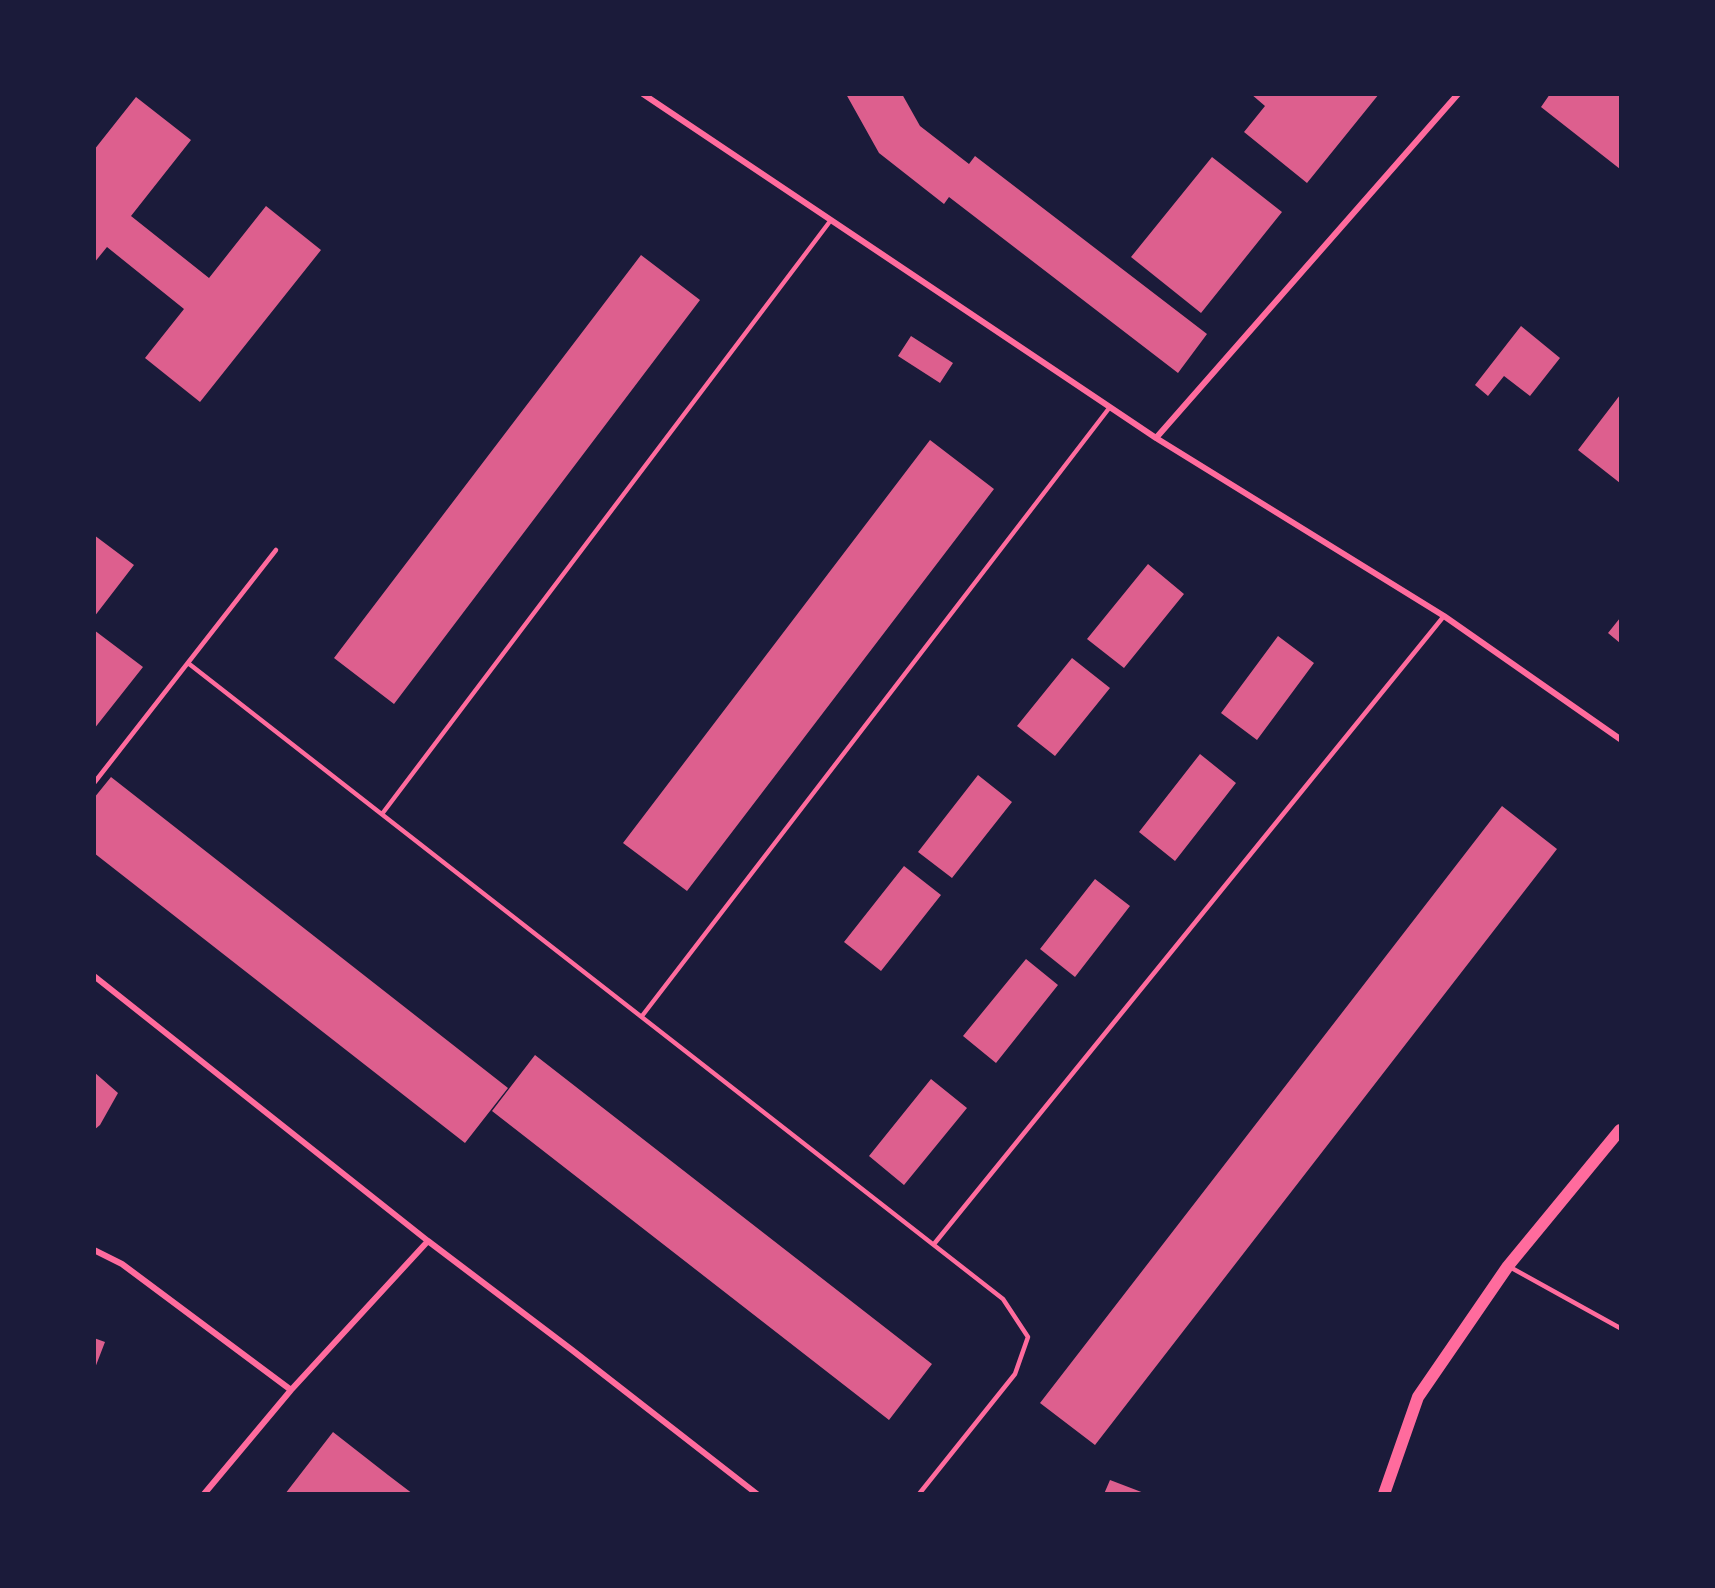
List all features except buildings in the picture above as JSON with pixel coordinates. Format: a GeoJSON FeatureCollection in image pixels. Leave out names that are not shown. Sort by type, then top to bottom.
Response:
{"type":"FeatureCollection","features":[{"type":"Feature","properties":{"kind":"main road"},"geometry":{"type":"LineString","coordinates":[[1384,1494],[1418,1397],[1508,1266],[1620,1130]]}},
{"type":"Feature","properties":{"kind":"street"},"geometry":{"type":"LineString","coordinates":[[643,94],[1156,438],[1444,616],[1620,739]]}},
{"type":"Feature","properties":{"kind":"street"},"geometry":{"type":"LineString","coordinates":[[1156,438],[1458,94]]}},
{"type":"Feature","properties":{"kind":"street"},"geometry":{"type":"LineString","coordinates":[[94,976],[428,1241],[757,1494]]}},
{"type":"Feature","properties":{"kind":"street"},"geometry":{"type":"LineString","coordinates":[[204,1494],[291,1390],[428,1241]]}},
{"type":"Feature","properties":{"kind":"street"},"geometry":{"type":"LineString","coordinates":[[94,1250],[122,1264],[291,1390]]}},
{"type":"Feature","properties":{"kind":"lane"},"geometry":{"type":"LineString","coordinates":[[382,814],[831,220]]}},
{"type":"Feature","properties":{"kind":"lane"},"geometry":{"type":"LineString","coordinates":[[642,1016],[1110,407]]}},
{"type":"Feature","properties":{"kind":"lane"},"geometry":{"type":"LineString","coordinates":[[94,783],[276,550]]}},
{"type":"Feature","properties":{"kind":"lane"},"geometry":{"type":"LineString","coordinates":[[934,1244],[1444,616]]}},
{"type":"Feature","properties":{"kind":"lane"},"geometry":{"type":"LineString","coordinates":[[188,663],[1003,1299],[1028,1337],[1014,1374],[919,1494]]}},
{"type":"Feature","properties":{"kind":"lane"},"geometry":{"type":"LineString","coordinates":[[1508,1266],[1620,1328]]}}]}
